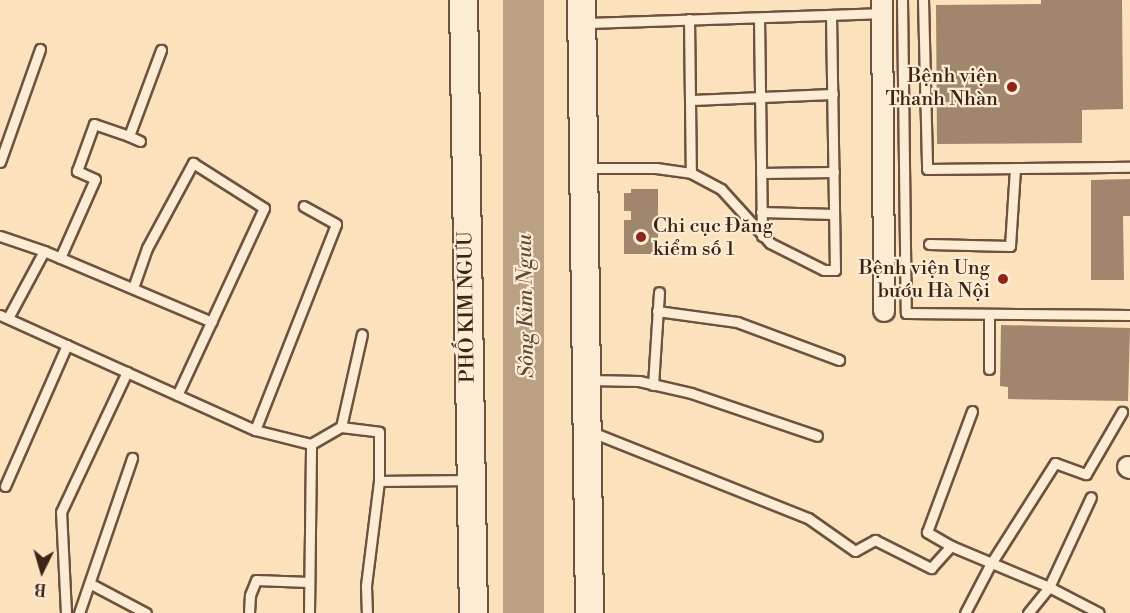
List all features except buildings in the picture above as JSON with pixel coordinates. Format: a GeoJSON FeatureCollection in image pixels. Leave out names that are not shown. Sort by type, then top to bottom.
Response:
{"type":"FeatureCollection","features":[{"type":"Feature","properties":{"kind":"main road","name":"PHỐ KIM NGƯU"},"geometry":{"type":"LineString","coordinates":[[463,0],[473,613]]}},
{"type":"Feature","properties":{"kind":"main road"},"geometry":{"type":"LineString","coordinates":[[581,12],[584,379],[589,613]]}},
{"type":"Feature","properties":{"kind":"street"},"geometry":{"type":"LineString","coordinates":[[882,7],[884,311]]}},
{"type":"Feature","properties":{"kind":"lane"},"geometry":{"type":"LineString","coordinates":[[902,0],[906,313],[1130,315]]}},
{"type":"Feature","properties":{"kind":"lane"},"geometry":{"type":"LineString","coordinates":[[923,0],[927,169],[1130,167]]}},
{"type":"Feature","properties":{"kind":"lane"},"geometry":{"type":"LineString","coordinates":[[581,12],[689,18],[759,18],[831,15],[882,7]]}},
{"type":"Feature","properties":{"kind":"lane"},"geometry":{"type":"LineString","coordinates":[[582,168],[656,168],[691,173],[720,189],[762,236],[824,270],[835,270],[831,15]]}},
{"type":"Feature","properties":{"kind":"lane"},"geometry":{"type":"LineString","coordinates":[[689,18],[691,173]]}},
{"type":"Feature","properties":{"kind":"lane"},"geometry":{"type":"LineString","coordinates":[[759,18],[762,236]]}},
{"type":"Feature","properties":{"kind":"lane"},"geometry":{"type":"LineString","coordinates":[[0,162],[40,50]]}},
{"type":"Feature","properties":{"kind":"lane"},"geometry":{"type":"LineString","coordinates":[[129,136],[161,50]]}},
{"type":"Feature","properties":{"kind":"lane"},"geometry":{"type":"LineString","coordinates":[[691,100],[833,94]]}},
{"type":"Feature","properties":{"kind":"lane"},"geometry":{"type":"LineString","coordinates":[[60,258],[95,179],[77,171],[94,124],[140,141]]}},
{"type":"Feature","properties":{"kind":"lane"},"geometry":{"type":"LineString","coordinates":[[133,288],[147,249],[193,163],[264,208],[177,395]]}},
{"type":"Feature","properties":{"kind":"lane"},"geometry":{"type":"LineString","coordinates":[[929,244],[1010,246],[1016,168]]}},
{"type":"Feature","properties":{"kind":"lane"},"geometry":{"type":"LineString","coordinates":[[761,173],[834,172]]}},
{"type":"Feature","properties":{"kind":"lane"},"geometry":{"type":"LineString","coordinates":[[255,430],[336,224],[304,206]]}},
{"type":"Feature","properties":{"kind":"lane"},"geometry":{"type":"LineString","coordinates":[[761,212],[834,214]]}},
{"type":"Feature","properties":{"kind":"lane"},"geometry":{"type":"LineString","coordinates":[[0,236],[44,250],[212,322]]}},
{"type":"Feature","properties":{"kind":"lane"},"geometry":{"type":"LineString","coordinates":[[44,250],[4,316],[255,430],[310,444],[341,427],[379,432],[379,482],[366,586],[367,613]]}},
{"type":"Feature","properties":{"kind":"lane"},"geometry":{"type":"LineString","coordinates":[[653,384],[659,292]]}},
{"type":"Feature","properties":{"kind":"lane"},"geometry":{"type":"LineString","coordinates":[[657,311],[737,322],[839,360]]}},
{"type":"Feature","properties":{"kind":"lane"},"geometry":{"type":"LineString","coordinates":[[989,314],[989,369]]}},
{"type":"Feature","properties":{"kind":"lane"},"geometry":{"type":"LineString","coordinates":[[341,427],[362,334]]}},
{"type":"Feature","properties":{"kind":"lane"},"geometry":{"type":"LineString","coordinates":[[5,486],[67,345]]}},
{"type":"Feature","properties":{"kind":"lane"},"geometry":{"type":"LineString","coordinates":[[66,613],[61,512],[127,372]]}},
{"type":"Feature","properties":{"kind":"lane"},"geometry":{"type":"LineString","coordinates":[[584,379],[653,384],[691,393],[817,436]]}},
{"type":"Feature","properties":{"kind":"lane"},"geometry":{"type":"LineString","coordinates":[[972,411],[927,532],[990,565],[1048,587],[1099,613]]}},
{"type":"Feature","properties":{"kind":"lane"},"geometry":{"type":"LineString","coordinates":[[965,613],[990,565],[1055,463],[1086,474],[1122,412]]}},
{"type":"Feature","properties":{"kind":"lane"},"geometry":{"type":"LineString","coordinates":[[585,429],[808,518],[855,551],[875,540],[931,568],[951,546]]}},
{"type":"Feature","properties":{"kind":"lane"},"geometry":{"type":"LineString","coordinates":[[309,613],[310,444]]}},
{"type":"Feature","properties":{"kind":"lane"},"geometry":{"type":"LineString","coordinates":[[79,613],[91,584],[132,458]]}},
{"type":"Feature","properties":{"kind":"lane"},"geometry":{"type":"LineString","coordinates":[[379,482],[471,480]]}},
{"type":"Feature","properties":{"kind":"lane"},"geometry":{"type":"LineString","coordinates":[[1028,613],[1048,587],[1091,497]]}},
{"type":"Feature","properties":{"kind":"lane"},"geometry":{"type":"LineString","coordinates":[[249,613],[250,595],[256,580],[309,582]]}},
{"type":"Feature","properties":{"kind":"lane"},"geometry":{"type":"LineString","coordinates":[[91,584],[146,613]]}},
{"type":"Feature","properties":{"kind":"water","name":"Sông Kim Ngưu"},"geometry":{"type":"Polygon","coordinates":[[[503,0],[544,0],[544,613],[503,613],[503,0]]]}},
{"type":"Feature","properties":{"kind":"place","name":"Bệnh viện Thanh Nhàn"},"geometry":{"type":"Point","coordinates":[1012,87]}},
{"type":"Feature","properties":{"kind":"place","name":"Chi cục Đăng kiểm số 1"},"geometry":{"type":"Point","coordinates":[641,237]}},
{"type":"Feature","properties":{"kind":"place","name":"Bệnh viện Ung bướu Hà Nội"},"geometry":{"type":"Point","coordinates":[1003,279]}}]}
